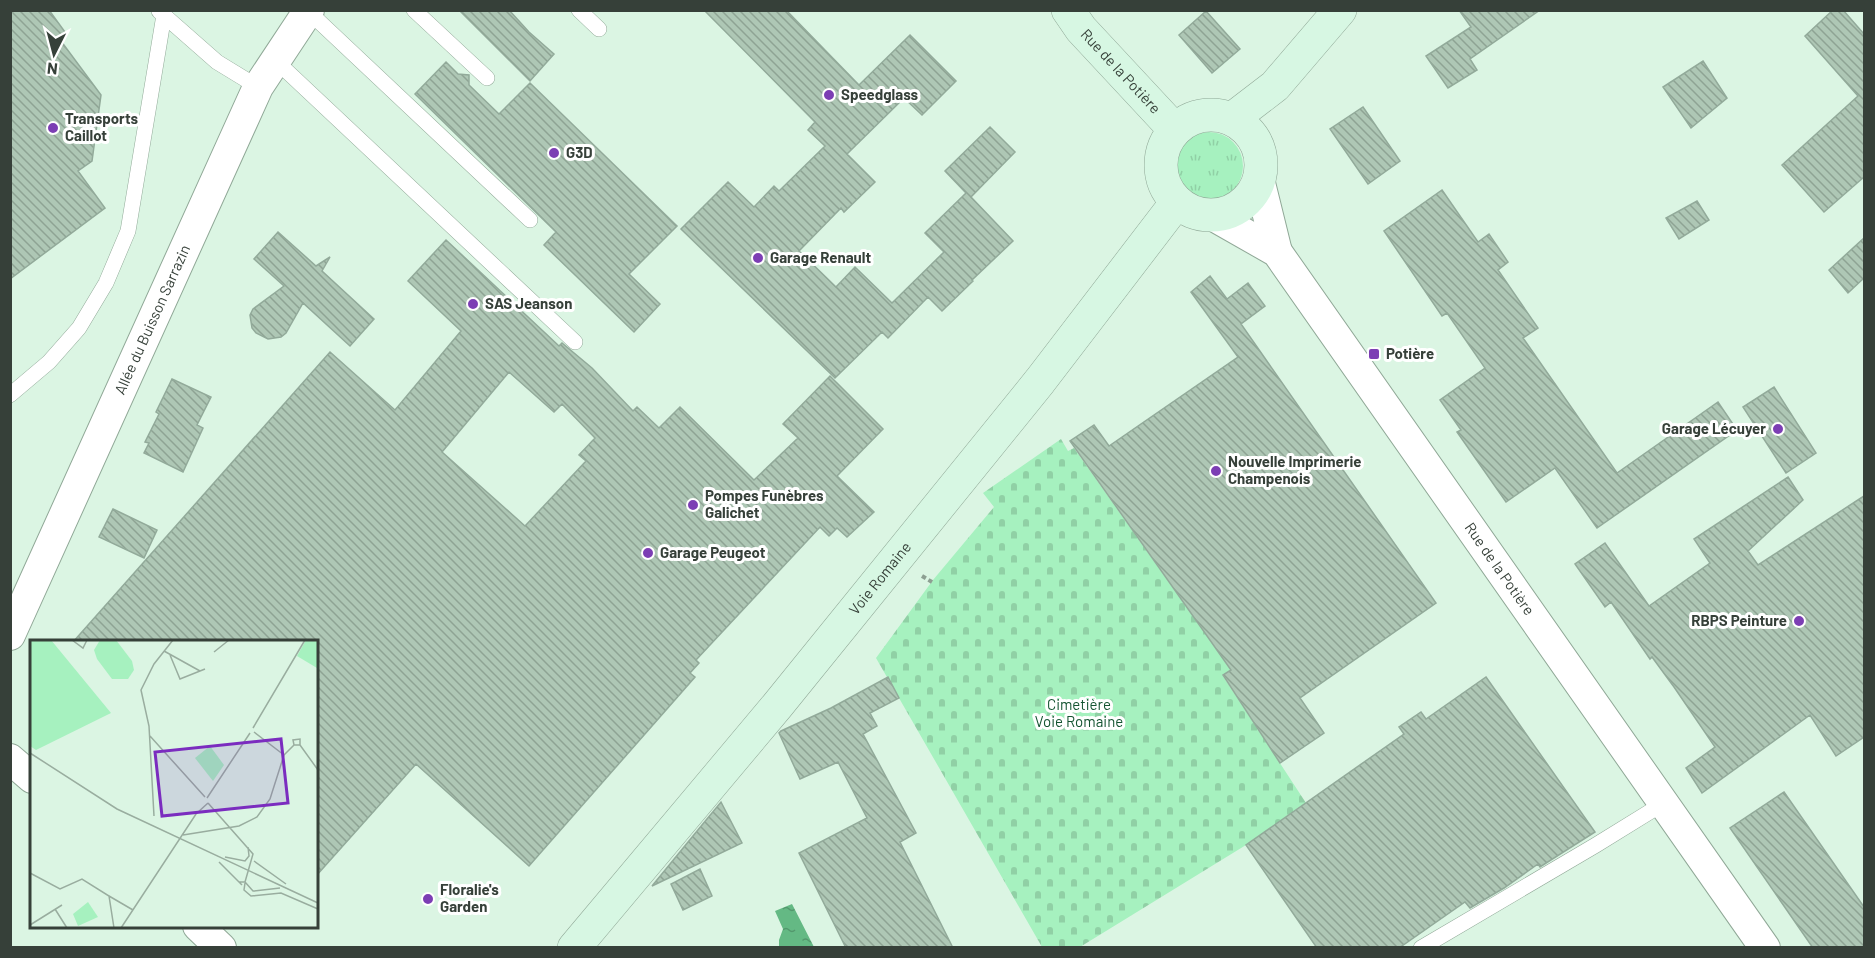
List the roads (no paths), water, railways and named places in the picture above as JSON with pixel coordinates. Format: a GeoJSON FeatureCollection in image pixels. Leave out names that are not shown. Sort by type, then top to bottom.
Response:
{"type":"FeatureCollection","features":[{"type":"Feature","properties":{"kind":"main road","name":"Rue de la Potière"},"geometry":{"type":"LineString","coordinates":[[1068,10],[1081,29],[1176,129]]}},
{"type":"Feature","properties":{"kind":"main road"},"geometry":{"type":"LineString","coordinates":[[1232,119],[1275,86],[1340,10]]}},
{"type":"Feature","properties":{"kind":"main road"},"geometry":{"type":"LineString","coordinates":[[1257,145],[1275,86]]}},
{"type":"Feature","properties":{"kind":"main road"},"geometry":{"type":"LineString","coordinates":[[1217,115],[1232,119],[1251,135],[1261,156],[1259,179],[1254,190],[1246,201],[1231,211],[1212,215],[1199,214],[1187,209],[1177,202],[1167,189],[1161,174],[1161,158],[1166,142],[1176,129],[1188,120],[1217,115]]}},
{"type":"Feature","properties":{"kind":"main road","name":"Voie Romaine"},"geometry":{"type":"LineString","coordinates":[[574,948],[771,714],[990,444],[1177,202]]}},
{"type":"Feature","properties":{"kind":"street","name":"Allée du Buisson Sarrazin"},"geometry":{"type":"LineString","coordinates":[[10,635],[258,87],[309,11]]}},
{"type":"Feature","properties":{"kind":"street"},"geometry":{"type":"LineString","coordinates":[[1259,179],[1277,252]]}},
{"type":"Feature","properties":{"kind":"street","name":"Rue de la Potière"},"geometry":{"type":"LineString","coordinates":[[1212,215],[1277,252],[1765,948]]}},
{"type":"Feature","properties":{"kind":"street"},"geometry":{"type":"LineString","coordinates":[[199,928],[221,948]]}},
{"type":"Feature","properties":{"kind":"lane"},"geometry":{"type":"LineString","coordinates":[[414,10],[487,78]]}},
{"type":"Feature","properties":{"kind":"lane"},"geometry":{"type":"LineString","coordinates":[[579,10],[599,29]]}},
{"type":"Feature","properties":{"kind":"lane"},"geometry":{"type":"LineString","coordinates":[[309,11],[530,220]]}},
{"type":"Feature","properties":{"kind":"lane"},"geometry":{"type":"LineString","coordinates":[[161,13],[217,62],[258,87]]}},
{"type":"Feature","properties":{"kind":"lane"},"geometry":{"type":"LineString","coordinates":[[10,395],[49,362],[80,328],[106,283],[128,231],[161,13]]}},
{"type":"Feature","properties":{"kind":"lane"},"geometry":{"type":"LineString","coordinates":[[275,60],[575,342]]}},
{"type":"Feature","properties":{"kind":"lane"},"geometry":{"type":"LineString","coordinates":[[1421,948],[1664,803]]}},
{"type":"Feature","properties":{"kind":"water"},"geometry":{"type":"Polygon","coordinates":[[[792,904],[814,947],[779,947],[783,929],[775,911],[792,904]]]}},
{"type":"Feature","properties":{"kind":"place","name":"Speedglass"},"geometry":{"type":"Point","coordinates":[829,95]}},
{"type":"Feature","properties":{"kind":"place","name":"Transports Caillot"},"geometry":{"type":"Point","coordinates":[53,128]}},
{"type":"Feature","properties":{"kind":"place","name":"G3D"},"geometry":{"type":"Point","coordinates":[554,153]}},
{"type":"Feature","properties":{"kind":"place","name":"Garage Renault"},"geometry":{"type":"Point","coordinates":[758,258]}},
{"type":"Feature","properties":{"kind":"place","name":"SAS Jeanson"},"geometry":{"type":"Point","coordinates":[473,304]}},
{"type":"Feature","properties":{"kind":"place","name":"Potière"},"geometry":{"type":"Point","coordinates":[1374,354]}},
{"type":"Feature","properties":{"kind":"place","name":"Garage Lécuyer"},"geometry":{"type":"Point","coordinates":[1778,429]}},
{"type":"Feature","properties":{"kind":"place","name":"Nouvelle Imprimerie Champenois"},"geometry":{"type":"Point","coordinates":[1216,471]}},
{"type":"Feature","properties":{"kind":"place","name":"Pompes Funèbres Galichet"},"geometry":{"type":"Point","coordinates":[693,505]}},
{"type":"Feature","properties":{"kind":"place","name":"Garage Peugeot"},"geometry":{"type":"Point","coordinates":[648,553]}},
{"type":"Feature","properties":{"kind":"place","name":"RBPS Peinture"},"geometry":{"type":"Point","coordinates":[1799,621]}},
{"type":"Feature","properties":{"kind":"place","name":"Floralie's Garden"},"geometry":{"type":"Point","coordinates":[428,899]}},
{"type":"Feature","properties":{"kind":"park label","name":"Cimetière Voie Romaine"},"geometry":{"type":"Point","coordinates":[1079,714]}}]}
